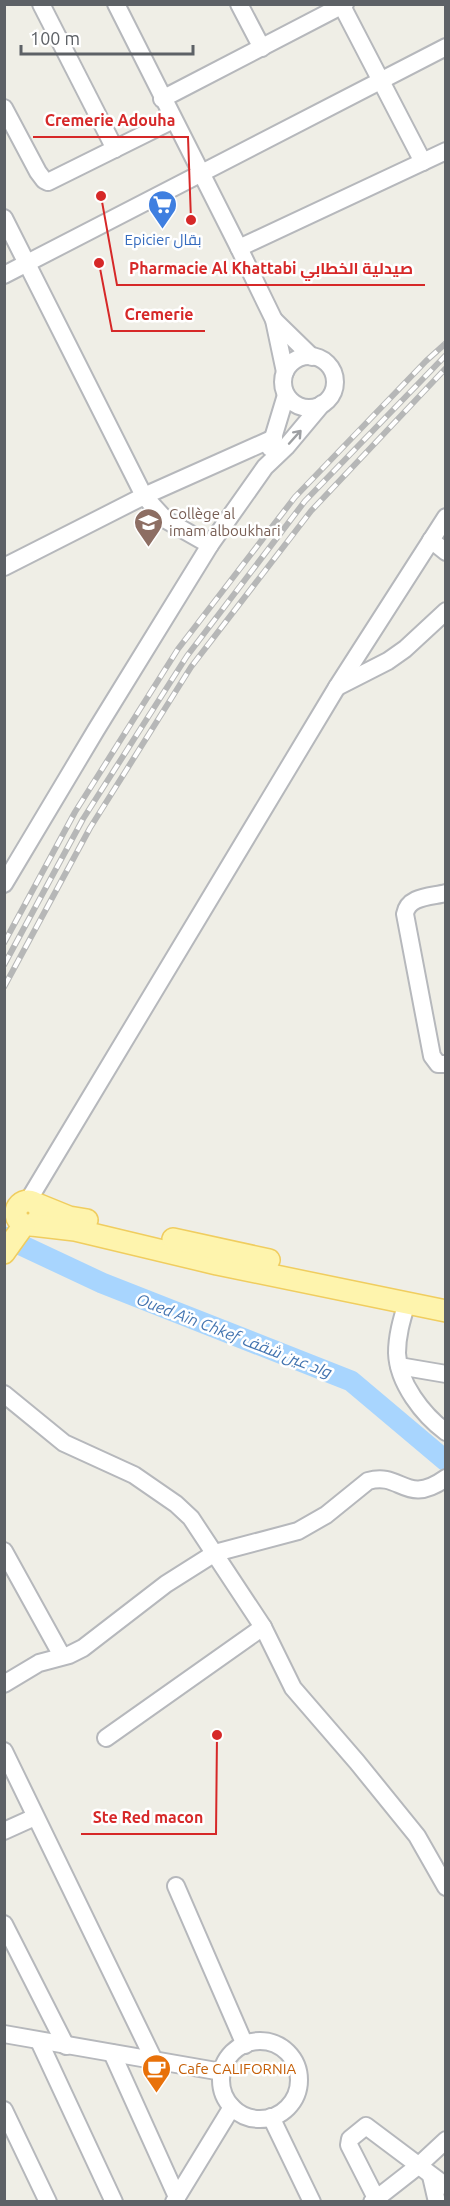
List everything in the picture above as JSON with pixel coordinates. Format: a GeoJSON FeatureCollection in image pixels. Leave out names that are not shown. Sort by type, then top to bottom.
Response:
{"type":"FeatureCollection","features":[{"type":"Feature","properties":{"kind":"main road"},"geometry":{"type":"LineString","coordinates":[[23,1219],[69,1217],[446,1296]]}},
{"type":"Feature","properties":{"kind":"main road"},"geometry":{"type":"LineString","coordinates":[[4,1253],[23,1219]]}},
{"type":"Feature","properties":{"kind":"main road"},"geometry":{"type":"LineString","coordinates":[[23,1219],[217,1264],[446,1311]]}},
{"type":"Feature","properties":{"kind":"street"},"geometry":{"type":"LineString","coordinates":[[41,4],[116,149]]}},
{"type":"Feature","properties":{"kind":"street"},"geometry":{"type":"LineString","coordinates":[[116,4],[274,320],[285,372],[283,385],[286,395],[300,407],[311,408],[322,404]]}},
{"type":"Feature","properties":{"kind":"street"},"geometry":{"type":"LineString","coordinates":[[239,4],[262,48]]}},
{"type":"Feature","properties":{"kind":"street"},"geometry":{"type":"LineString","coordinates":[[162,99],[343,5],[423,162]]}},
{"type":"Feature","properties":{"kind":"street"},"geometry":{"type":"LineString","coordinates":[[4,275],[446,47]]}},
{"type":"Feature","properties":{"kind":"street"},"geometry":{"type":"LineString","coordinates":[[4,108],[38,172],[44,180],[53,181],[173,120]]}},
{"type":"Feature","properties":{"kind":"street"},"geometry":{"type":"LineString","coordinates":[[240,248],[446,151]]}},
{"type":"Feature","properties":{"kind":"street"},"geometry":{"type":"LineString","coordinates":[[4,218],[144,496],[166,520],[210,545]]}},
{"type":"Feature","properties":{"kind":"street"},"geometry":{"type":"LineString","coordinates":[[274,320],[312,357]]}},
{"type":"Feature","properties":{"kind":"street"},"geometry":{"type":"LineString","coordinates":[[4,884],[210,545],[265,467],[286,447],[333,391],[334,377],[327,364],[320,359],[312,357],[296,360],[285,372]]}},
{"type":"Feature","properties":{"kind":"street"},"geometry":{"type":"LineString","coordinates":[[265,467],[286,395]]}},
{"type":"Feature","properties":{"kind":"street"},"geometry":{"type":"LineString","coordinates":[[4,567],[144,496],[273,438]]}},
{"type":"Feature","properties":{"kind":"street"},"geometry":{"type":"LineString","coordinates":[[23,1219],[337,687],[446,517]]}},
{"type":"Feature","properties":{"kind":"street"},"geometry":{"type":"LineString","coordinates":[[431,540],[446,552]]}},
{"type":"Feature","properties":{"kind":"street"},"geometry":{"type":"LineString","coordinates":[[337,687],[381,665],[405,649],[446,611]]}},
{"type":"Feature","properties":{"kind":"street"},"geometry":{"type":"LineString","coordinates":[[446,893],[411,901],[406,906],[405,914],[432,1056],[435,1062],[446,1064]]}},
{"type":"Feature","properties":{"kind":"street"},"geometry":{"type":"LineString","coordinates":[[407,1302],[398,1331],[399,1366],[414,1400],[434,1423],[446,1432]]}},
{"type":"Feature","properties":{"kind":"street"},"geometry":{"type":"LineString","coordinates":[[399,1366],[446,1374]]}},
{"type":"Feature","properties":{"kind":"street"},"geometry":{"type":"LineString","coordinates":[[4,1394],[64,1443],[134,1475],[177,1504],[191,1518],[263,1627],[293,1688],[412,1829],[446,1887]]}},
{"type":"Feature","properties":{"kind":"street"},"geometry":{"type":"LineString","coordinates":[[4,1684],[39,1663],[83,1648],[166,1584],[215,1553],[298,1531],[311,1525],[368,1481],[376,1478],[385,1479],[414,1490],[422,1490],[433,1487],[446,1478]]}},
{"type":"Feature","properties":{"kind":"street"},"geometry":{"type":"LineString","coordinates":[[4,1551],[62,1656]]}},
{"type":"Feature","properties":{"kind":"street"},"geometry":{"type":"LineString","coordinates":[[106,1738],[263,1627]]}},
{"type":"Feature","properties":{"kind":"street"},"geometry":{"type":"LineString","coordinates":[[4,1751],[154,2060]]}},
{"type":"Feature","properties":{"kind":"street"},"geometry":{"type":"LineString","coordinates":[[4,1831],[35,1816]]}},
{"type":"Feature","properties":{"kind":"street"},"geometry":{"type":"LineString","coordinates":[[176,1886],[245,2045]]}},
{"type":"Feature","properties":{"kind":"street"},"geometry":{"type":"LineString","coordinates":[[4,1924],[66,2046]]}},
{"type":"Feature","properties":{"kind":"street"},"geometry":{"type":"LineString","coordinates":[[4,2034],[222,2073]]}},
{"type":"Feature","properties":{"kind":"street"},"geometry":{"type":"LineString","coordinates":[[39,2041],[114,2202]]}},
{"type":"Feature","properties":{"kind":"street"},"geometry":{"type":"LineString","coordinates":[[259,2042],[277,2045],[288,2054],[298,2069],[298,2088],[293,2101],[284,2111],[262,2119],[248,2117],[232,2107],[223,2091],[222,2073],[230,2056],[245,2045],[259,2042]]}},
{"type":"Feature","properties":{"kind":"street"},"geometry":{"type":"LineString","coordinates":[[112,2053],[176,2199]]}},
{"type":"Feature","properties":{"kind":"street"},"geometry":{"type":"LineString","coordinates":[[176,2199],[232,2107]]}},
{"type":"Feature","properties":{"kind":"street"},"geometry":{"type":"LineString","coordinates":[[4,2110],[48,2202]]}},
{"type":"Feature","properties":{"kind":"street"},"geometry":{"type":"LineString","coordinates":[[271,2117],[312,2202]]}},
{"type":"Feature","properties":{"kind":"street"},"geometry":{"type":"LineString","coordinates":[[446,2140],[424,2171],[376,2200],[349,2145],[350,2139],[363,2127],[369,2127],[424,2171],[446,2186]]}},
{"type":"Feature","properties":{"kind":"street"},"geometry":{"type":"LineString","coordinates":[[424,2171],[437,2202]]}},
{"type":"Feature","properties":{"kind":"waterway","name":"Oued Aïn Chkef واد عين شقف"},"geometry":{"type":"LineString","coordinates":[[4,1237],[102,1283],[351,1381],[446,1461]]}},
{"type":"Feature","properties":{"kind":"railway"},"geometry":{"type":"LineString","coordinates":[[4,943],[75,812],[178,649],[295,497],[446,343]]}},
{"type":"Feature","properties":{"kind":"railway"},"geometry":{"type":"LineString","coordinates":[[4,965],[83,819],[187,656],[305,501],[446,355]]}},
{"type":"Feature","properties":{"kind":"railway"},"geometry":{"type":"LineString","coordinates":[[4,987],[90,828],[191,667],[311,511],[446,368]]}},
{"type":"Feature","properties":{"kind":"place","name":"Pharmacie Al Khattabi صيدلية الخطابي"},"geometry":{"type":"Point","coordinates":[101,196]}},
{"type":"Feature","properties":{"kind":"place","name":"Cremerie Adouha"},"geometry":{"type":"Point","coordinates":[191,220]}},
{"type":"Feature","properties":{"kind":"place","name":"Epicier بقال"},"geometry":{"type":"Point","coordinates":[163,230]}},
{"type":"Feature","properties":{"kind":"place","name":"Cremerie"},"geometry":{"type":"Point","coordinates":[99,263]}},
{"type":"Feature","properties":{"kind":"place","name":"Collège al imam alboukhari"},"geometry":{"type":"Point","coordinates":[148,548]}},
{"type":"Feature","properties":{"kind":"place","name":"Ste Red macon"},"geometry":{"type":"Point","coordinates":[217,1735]}},
{"type":"Feature","properties":{"kind":"place","name":"Cafe CALIFORNIA"},"geometry":{"type":"Point","coordinates":[157,2094]}}]}
